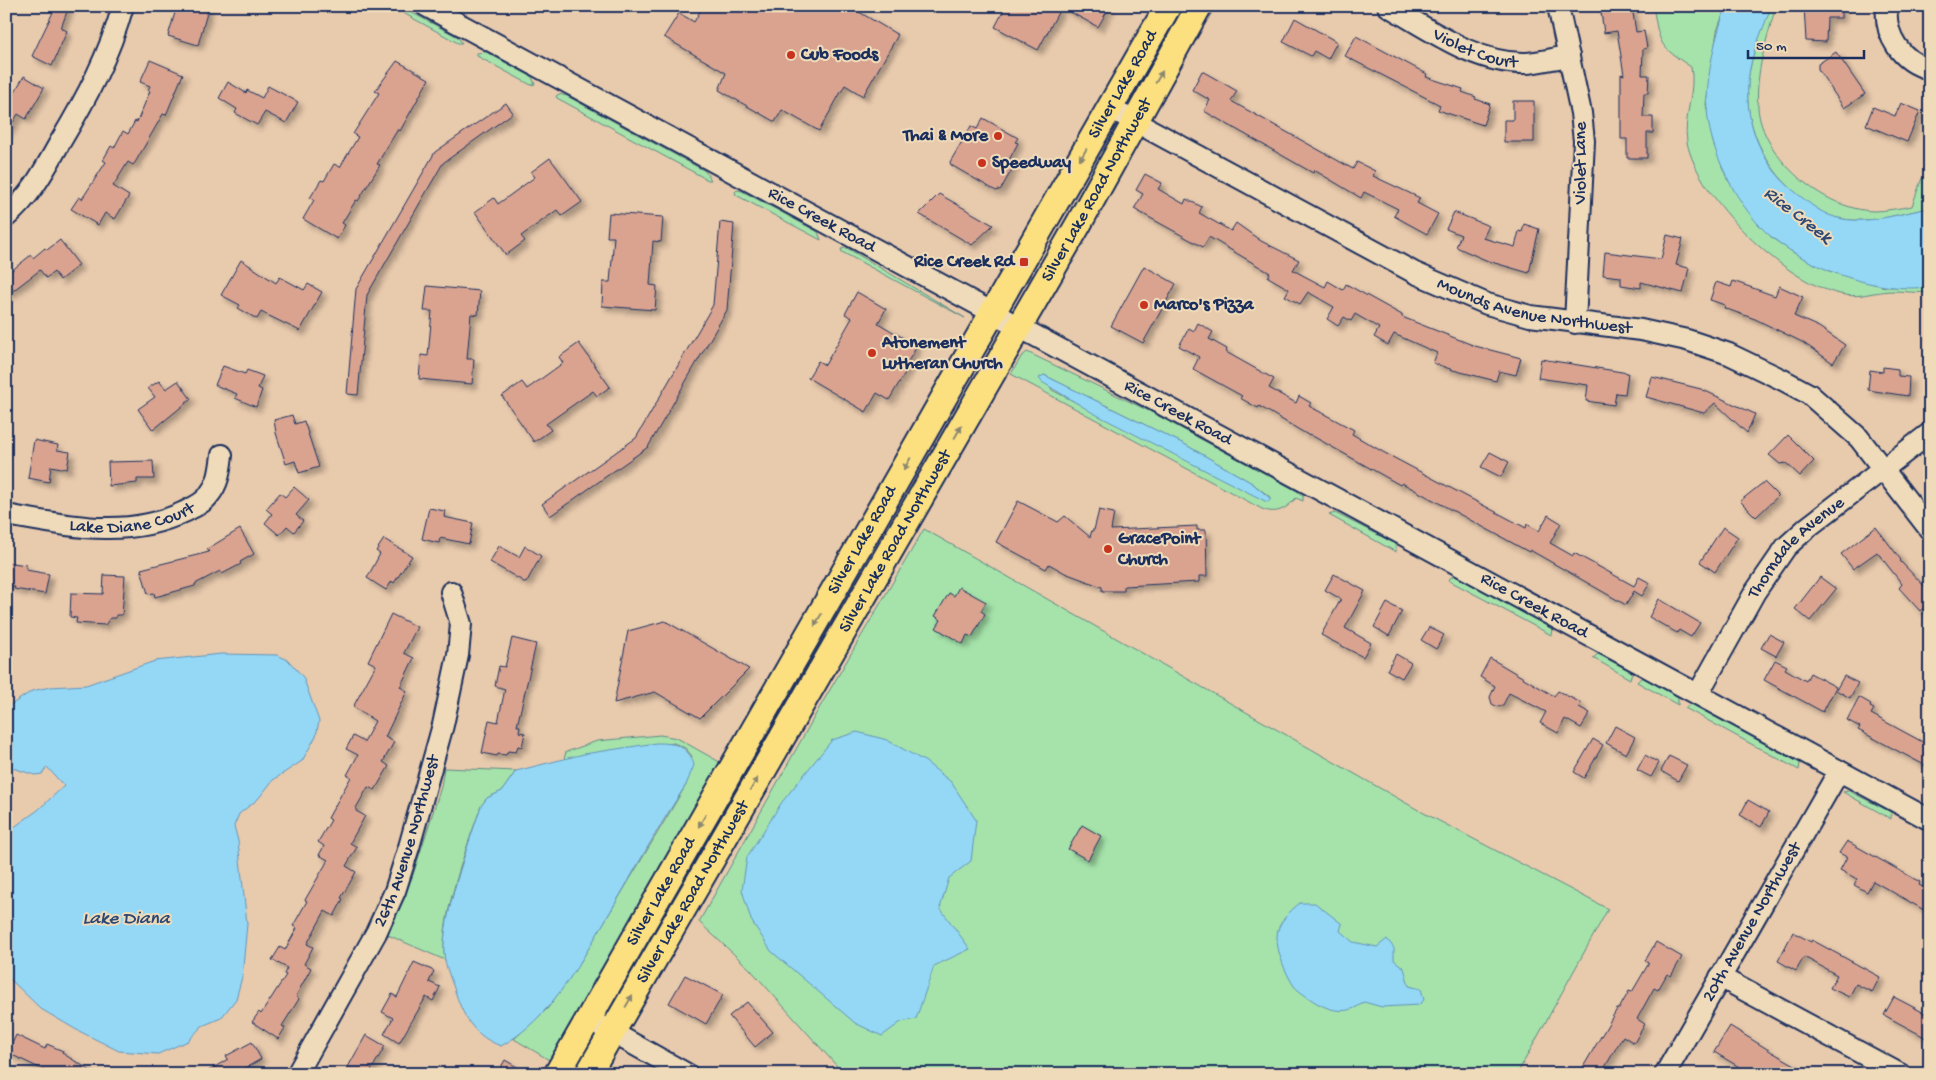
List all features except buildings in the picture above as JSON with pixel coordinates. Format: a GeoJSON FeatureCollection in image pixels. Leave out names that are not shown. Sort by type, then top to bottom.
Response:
{"type":"FeatureCollection","features":[{"type":"Feature","properties":{"kind":"main road","name":"Silver Lake Road"},"geometry":{"type":"LineString","coordinates":[[557,1074],[1168,6]]}},
{"type":"Feature","properties":{"kind":"main road","name":"Silver Lake Road Northwest"},"geometry":{"type":"LineString","coordinates":[[588,1074],[1078,225],[1133,121],[1198,6]]}},
{"type":"Feature","properties":{"kind":"street"},"geometry":{"type":"LineString","coordinates":[[6,218],[33,189],[82,105],[114,38],[124,6]]}},
{"type":"Feature","properties":{"kind":"street","name":"Rice Creek Road"},"geometry":{"type":"LineString","coordinates":[[426,6],[1930,820]]}},
{"type":"Feature","properties":{"kind":"street","name":"Violet Court"},"geometry":{"type":"LineString","coordinates":[[1388,6],[1462,47],[1490,57],[1526,62],[1569,56]]}},
{"type":"Feature","properties":{"kind":"street","name":"Violet Lane"},"geometry":{"type":"LineString","coordinates":[[1558,6],[1581,113],[1584,141],[1574,323]]}},
{"type":"Feature","properties":{"kind":"street"},"geometry":{"type":"LineString","coordinates":[[1887,6],[1889,31],[1896,46],[1912,62],[1930,69]]}},
{"type":"Feature","properties":{"kind":"street","name":"Mounds Avenue Northwest"},"geometry":{"type":"LineString","coordinates":[[1110,108],[1415,274],[1487,304],[1530,316],[1641,330],[1687,340],[1729,354],[1809,394],[1836,415],[1860,438],[1882,470],[1930,530]]}},
{"type":"Feature","properties":{"kind":"street","name":"Thorndale Avenue"},"geometry":{"type":"LineString","coordinates":[[1698,694],[1755,592],[1786,547],[1930,433]]}},
{"type":"Feature","properties":{"kind":"street","name":"Lake Diane Court"},"geometry":{"type":"LineString","coordinates":[[6,515],[105,529],[128,529],[155,523],[182,513],[209,496],[218,479],[222,455]]}},
{"type":"Feature","properties":{"kind":"street","name":"26th Avenue Northwest"},"geometry":{"type":"LineString","coordinates":[[297,1074],[376,933],[395,891],[409,847],[444,725],[458,655],[461,624],[450,592]]}},
{"type":"Feature","properties":{"kind":"street","name":"20th Avenue Northwest"},"geometry":{"type":"LineString","coordinates":[[1665,1074],[1839,771]]}},
{"type":"Feature","properties":{"kind":"street"},"geometry":{"type":"LineString","coordinates":[[1720,977],[1900,1074]]}},
{"type":"Feature","properties":{"kind":"street"},"geometry":{"type":"LineString","coordinates":[[588,1019],[687,1074]]}},
{"type":"Feature","properties":{"kind":"green space"},"geometry":{"type":"Polygon","coordinates":[[[399,6],[458,37],[462,43],[458,43],[396,9],[399,6]]]}},
{"type":"Feature","properties":{"kind":"green space"},"geometry":{"type":"Polygon","coordinates":[[[1653,6],[1726,6],[1717,31],[1706,104],[1713,142],[1727,179],[1772,238],[1794,253],[1832,272],[1885,287],[1930,287],[1930,292],[1887,291],[1856,296],[1840,294],[1818,286],[1794,273],[1770,255],[1725,212],[1694,164],[1687,142],[1686,132],[1692,86],[1691,67],[1672,54],[1662,43],[1657,29],[1653,6]]]}},
{"type":"Feature","properties":{"kind":"green space"},"geometry":{"type":"Polygon","coordinates":[[[1771,6],[1776,6],[1760,68],[1758,107],[1762,126],[1770,144],[1783,162],[1816,191],[1835,201],[1855,208],[1874,211],[1912,206],[1922,178],[1930,177],[1930,208],[1876,219],[1854,220],[1836,218],[1818,210],[1802,198],[1772,167],[1755,135],[1750,118],[1748,100],[1748,82],[1753,57],[1771,6]]]}},
{"type":"Feature","properties":{"kind":"green space"},"geometry":{"type":"Polygon","coordinates":[[[486,52],[532,77],[535,84],[531,85],[477,56],[477,53],[486,52]]]}},
{"type":"Feature","properties":{"kind":"green space"},"geometry":{"type":"Polygon","coordinates":[[[559,94],[567,96],[705,171],[711,180],[557,98],[556,96],[559,94]]]}},
{"type":"Feature","properties":{"kind":"green space"},"geometry":{"type":"Polygon","coordinates":[[[737,190],[818,232],[821,240],[736,195],[735,192],[737,190]]]}},
{"type":"Feature","properties":{"kind":"green space"},"geometry":{"type":"Polygon","coordinates":[[[847,248],[965,318],[842,252],[841,249],[847,248]]]}},
{"type":"Feature","properties":{"kind":"green space"},"geometry":{"type":"Polygon","coordinates":[[[1027,352],[1149,411],[1297,491],[1303,496],[1303,501],[1296,498],[1285,508],[1277,511],[1262,509],[1011,374],[1021,357],[1027,352]],[[1044,375],[1052,390],[1268,502],[1270,497],[1252,483],[1186,445],[1044,375]]]}},
{"type":"Feature","properties":{"kind":"green space"},"geometry":{"type":"Polygon","coordinates":[[[1335,513],[1396,544],[1396,552],[1329,515],[1335,513]]]}},
{"type":"Feature","properties":{"kind":"green space"},"geometry":{"type":"Polygon","coordinates":[[[924,529],[1420,811],[1608,909],[1517,1074],[844,1074],[750,969],[699,922],[821,705],[924,529]]]}},
{"type":"Feature","properties":{"kind":"green space"},"geometry":{"type":"Polygon","coordinates":[[[1454,575],[1552,629],[1551,635],[1448,580],[1454,575]]]}},
{"type":"Feature","properties":{"kind":"green space"},"geometry":{"type":"Polygon","coordinates":[[[1598,654],[1632,672],[1630,679],[1593,658],[1598,654]]]}},
{"type":"Feature","properties":{"kind":"green space"},"geometry":{"type":"Polygon","coordinates":[[[1642,677],[1678,697],[1678,705],[1637,682],[1642,677]]]}},
{"type":"Feature","properties":{"kind":"green space"},"geometry":{"type":"Polygon","coordinates":[[[1691,704],[1800,763],[1799,770],[1685,708],[1691,704]]]}},
{"type":"Feature","properties":{"kind":"green space"},"geometry":{"type":"Polygon","coordinates":[[[660,735],[677,738],[723,764],[613,949],[551,1061],[514,1039],[548,1008],[581,961],[686,785],[692,756],[685,748],[674,743],[564,759],[566,752],[597,741],[660,735]]]}},
{"type":"Feature","properties":{"kind":"green space"},"geometry":{"type":"Polygon","coordinates":[[[444,768],[516,771],[502,791],[487,798],[481,806],[462,861],[450,904],[444,944],[445,960],[388,935],[413,875],[441,787],[444,768]]]}},
{"type":"Feature","properties":{"kind":"green space"},"geometry":{"type":"Polygon","coordinates":[[[1849,791],[1891,812],[1891,819],[1843,792],[1849,791]]]}},
{"type":"Feature","properties":{"kind":"water","name":"Rice Creek"},"geometry":{"type":"Polygon","coordinates":[[[1726,6],[1771,6],[1753,57],[1748,82],[1750,117],[1754,134],[1770,165],[1781,179],[1805,200],[1829,215],[1843,219],[1876,219],[1930,208],[1930,287],[1889,287],[1868,283],[1827,270],[1808,261],[1774,239],[1749,213],[1727,177],[1712,139],[1708,120],[1707,91],[1710,66],[1726,6]]]}},
{"type":"Feature","properties":{"kind":"water"},"geometry":{"type":"Polygon","coordinates":[[[1044,375],[1186,445],[1252,483],[1271,499],[1268,502],[1265,501],[1093,413],[1042,382],[1039,378],[1044,375]]]}},
{"type":"Feature","properties":{"kind":"water","name":"Lake Diana"},"geometry":{"type":"Polygon","coordinates":[[[221,654],[277,655],[288,660],[303,677],[319,721],[316,736],[302,761],[273,780],[258,799],[239,814],[234,826],[238,841],[247,924],[242,977],[236,999],[221,1018],[202,1026],[188,1041],[158,1054],[119,1051],[41,1009],[9,978],[6,979],[6,833],[38,810],[64,786],[47,767],[42,774],[35,775],[6,766],[6,708],[32,691],[50,687],[86,685],[155,661],[221,654]]]}},
{"type":"Feature","properties":{"kind":"water"},"geometry":{"type":"Polygon","coordinates":[[[857,732],[887,740],[926,762],[951,782],[976,820],[971,861],[949,878],[940,908],[970,949],[934,966],[916,1019],[901,1022],[882,1036],[855,1023],[771,951],[751,920],[742,890],[747,857],[782,802],[832,740],[857,732]]]}},
{"type":"Feature","properties":{"kind":"water"},"geometry":{"type":"Polygon","coordinates":[[[656,743],[680,746],[688,753],[694,765],[686,785],[655,834],[574,973],[534,1022],[501,1046],[492,1042],[478,1032],[467,1019],[447,969],[444,953],[447,920],[452,900],[463,859],[481,806],[487,798],[502,791],[516,771],[584,754],[656,743]]]}},
{"type":"Feature","properties":{"kind":"water"},"geometry":{"type":"Polygon","coordinates":[[[1300,903],[1315,903],[1342,924],[1340,931],[1353,942],[1377,947],[1387,939],[1394,948],[1394,960],[1404,968],[1409,986],[1421,989],[1424,1000],[1419,1005],[1382,1007],[1364,1002],[1357,1007],[1342,1011],[1320,1005],[1300,991],[1294,986],[1285,969],[1278,948],[1277,936],[1279,926],[1300,903]]]}},
{"type":"Feature","properties":{"kind":"place","name":"Cub Foods"},"geometry":{"type":"Point","coordinates":[791,55]}},
{"type":"Feature","properties":{"kind":"place","name":"Thai & More"},"geometry":{"type":"Point","coordinates":[998,136]}},
{"type":"Feature","properties":{"kind":"place","name":"Speedway"},"geometry":{"type":"Point","coordinates":[982,163]}},
{"type":"Feature","properties":{"kind":"place","name":"Rice Creek Rd"},"geometry":{"type":"Point","coordinates":[1024,262]}},
{"type":"Feature","properties":{"kind":"place","name":"Marco's Pizza"},"geometry":{"type":"Point","coordinates":[1144,305]}},
{"type":"Feature","properties":{"kind":"place","name":"Atonement Lutheran Church"},"geometry":{"type":"Point","coordinates":[872,353]}},
{"type":"Feature","properties":{"kind":"place","name":"GracePoint Church"},"geometry":{"type":"Point","coordinates":[1108,549]}}]}
